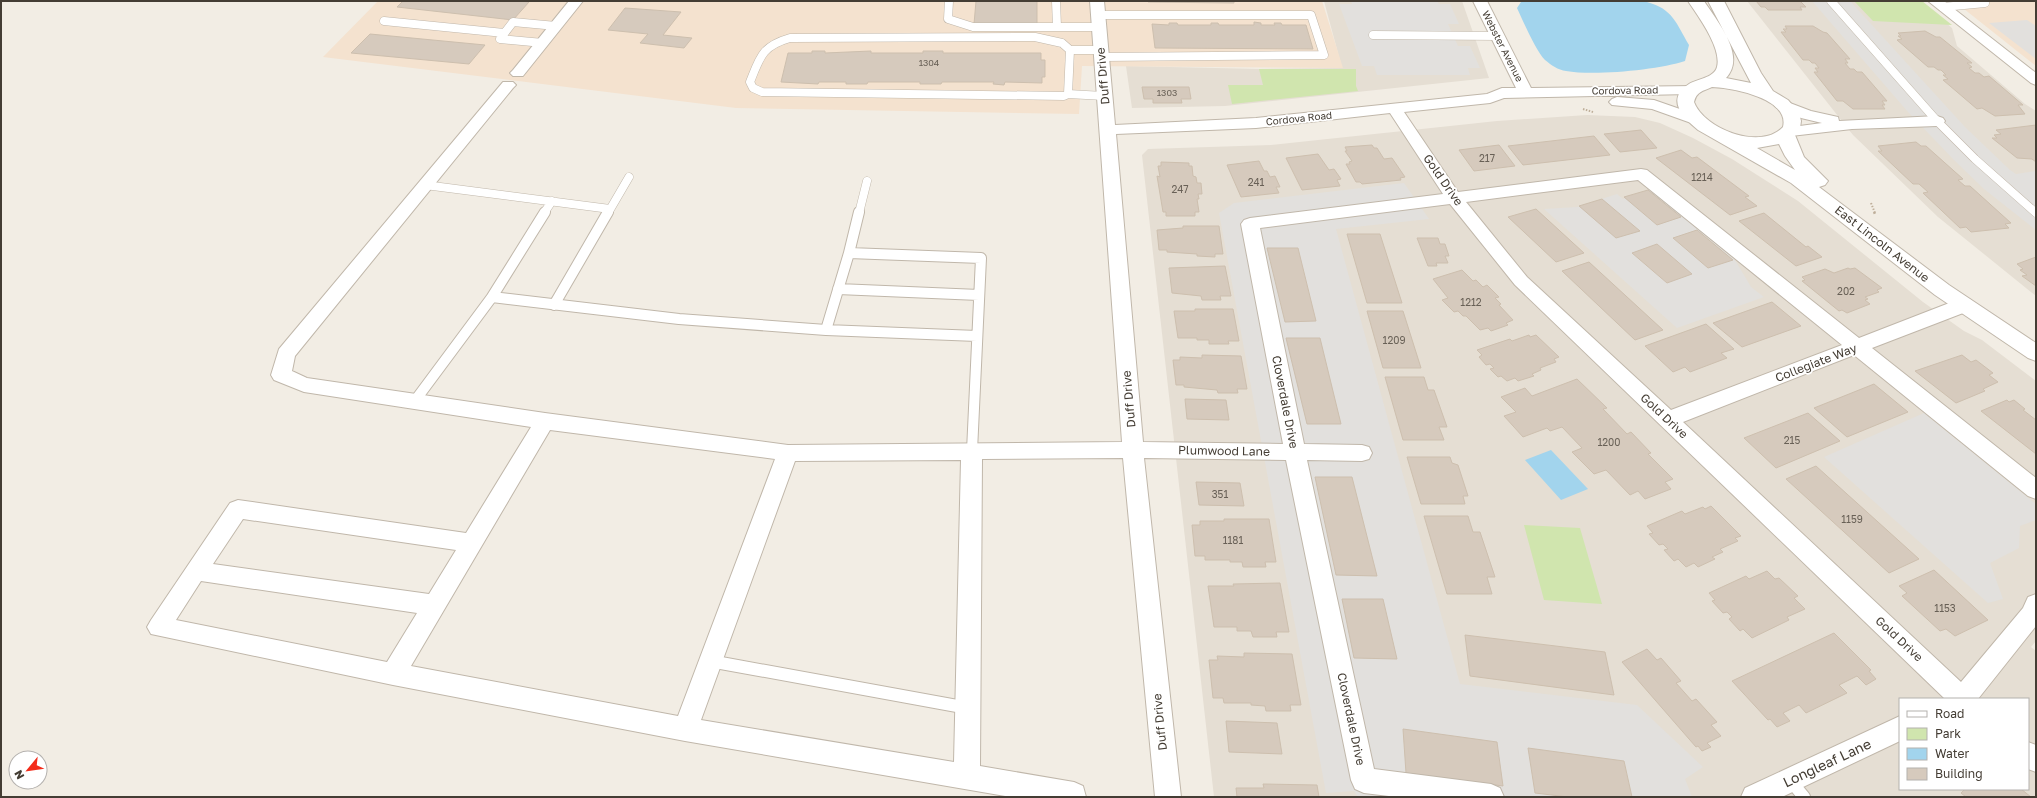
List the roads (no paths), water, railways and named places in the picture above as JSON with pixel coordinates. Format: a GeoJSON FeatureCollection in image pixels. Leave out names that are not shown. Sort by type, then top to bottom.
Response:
{"type":"FeatureCollection","features":[{"type":"Feature","properties":{"kind":"street"},"geometry":{"type":"LineString","coordinates":[[425,185],[576,1]]}},
{"type":"Feature","properties":{"kind":"street","name":"Webster Avenue"},"geometry":{"type":"LineString","coordinates":[[1480,1],[1526,92]]}},
{"type":"Feature","properties":{"kind":"street"},"geometry":{"type":"LineString","coordinates":[[1696,1],[1723,49],[1726,61],[1725,68],[1719,76],[1710,82],[1690,90],[1685,97],[1685,106],[1694,119],[1726,137],[1765,142],[1778,139],[1788,133],[1852,124],[1937,121]]}},
{"type":"Feature","properties":{"kind":"street"},"geometry":{"type":"LineString","coordinates":[[1716,1],[1754,73],[1775,100]]}},
{"type":"Feature","properties":{"kind":"street"},"geometry":{"type":"LineString","coordinates":[[1939,4],[2036,80]]}},
{"type":"Feature","properties":{"kind":"street","name":"Duff Drive"},"geometry":{"type":"LineString","coordinates":[[1098,14],[1133,450],[1168,797]]}},
{"type":"Feature","properties":{"kind":"street"},"geometry":{"type":"LineString","coordinates":[[1710,82],[1739,85],[1807,115],[1852,124]]}},
{"type":"Feature","properties":{"kind":"street","name":"Cordova Road"},"geometry":{"type":"LineString","coordinates":[[1107,130],[1256,123],[1490,98],[1502,93],[1690,90]]}},
{"type":"Feature","properties":{"kind":"street","name":"Cordova Road"},"geometry":{"type":"LineString","coordinates":[[1490,98],[1508,103],[1630,102],[1654,106],[1694,119]]}},
{"type":"Feature","properties":{"kind":"street","name":"East Lincoln Avenue"},"geometry":{"type":"LineString","coordinates":[[1775,100],[1790,114],[1793,124],[1788,133],[1792,156],[1812,176],[1938,270],[2036,336]]}},
{"type":"Feature","properties":{"kind":"street","name":"Gold Drive"},"geometry":{"type":"LineString","coordinates":[[1394,108],[1454,198],[1521,281],[1961,698]]}},
{"type":"Feature","properties":{"kind":"street","name":"East Lincoln Avenue"},"geometry":{"type":"LineString","coordinates":[[1726,137],[1767,160],[1824,198],[1905,262],[1964,305],[2036,353]]}},
{"type":"Feature","properties":{"kind":"street"},"geometry":{"type":"LineString","coordinates":[[1454,198],[1641,174],[2036,490]]}},
{"type":"Feature","properties":{"kind":"street","name":"Plumwood Lane"},"geometry":{"type":"LineString","coordinates":[[425,185],[286,354],[281,375],[304,385],[414,402],[788,453],[1133,450],[1362,453]]}},
{"type":"Feature","properties":{"kind":"street","name":"Cloverdale Drive"},"geometry":{"type":"LineString","coordinates":[[1454,198],[1250,224],[1295,452],[1364,780],[1491,797]]}},
{"type":"Feature","properties":{"kind":"street","name":"Collegiate Way"},"geometry":{"type":"LineString","coordinates":[[1667,420],[1964,305]]}},
{"type":"Feature","properties":{"kind":"street"},"geometry":{"type":"LineString","coordinates":[[393,674],[545,421]]}},
{"type":"Feature","properties":{"kind":"street"},"geometry":{"type":"LineString","coordinates":[[967,777],[972,451]]}},
{"type":"Feature","properties":{"kind":"street"},"geometry":{"type":"LineString","coordinates":[[685,729],[788,453]]}},
{"type":"Feature","properties":{"kind":"street"},"geometry":{"type":"LineString","coordinates":[[472,543],[238,510],[195,571],[159,627],[393,674],[685,729],[1074,795]]}},
{"type":"Feature","properties":{"kind":"street"},"geometry":{"type":"LineString","coordinates":[[195,571],[434,605]]}},
{"type":"Feature","properties":{"kind":"street"},"geometry":{"type":"LineString","coordinates":[[1963,698],[2031,615],[2036,604]]}},
{"type":"Feature","properties":{"kind":"street","name":"Longleaf Lane"},"geometry":{"type":"LineString","coordinates":[[1754,797],[1797,788],[1899,729]]}},
{"type":"Feature","properties":{"kind":"lane"},"geometry":{"type":"LineString","coordinates":[[949,1],[948,19],[973,27],[1057,27],[1098,14],[1312,15],[1324,55],[1101,54],[1070,50],[1062,43],[1050,39],[1035,37],[790,38],[767,46],[762,53],[750,82],[753,88],[762,92],[1064,96],[1068,94],[1104,96]]}},
{"type":"Feature","properties":{"kind":"lane"},"geometry":{"type":"LineString","coordinates":[[1056,1],[1057,27]]}},
{"type":"Feature","properties":{"kind":"lane"},"geometry":{"type":"LineString","coordinates":[[1832,1],[1937,121],[1975,159],[2036,213]]}},
{"type":"Feature","properties":{"kind":"lane"},"geometry":{"type":"LineString","coordinates":[[1939,4],[1985,3]]}},
{"type":"Feature","properties":{"kind":"lane"},"geometry":{"type":"LineString","coordinates":[[384,21],[504,33]]}},
{"type":"Feature","properties":{"kind":"lane"},"geometry":{"type":"LineString","coordinates":[[543,43],[500,39],[513,22],[556,26]]}},
{"type":"Feature","properties":{"kind":"lane"},"geometry":{"type":"LineString","coordinates":[[1373,35],[1498,36]]}},
{"type":"Feature","properties":{"kind":"lane"},"geometry":{"type":"LineString","coordinates":[[1068,94],[1070,50]]}},
{"type":"Feature","properties":{"kind":"lane"},"geometry":{"type":"LineString","coordinates":[[554,305],[629,177]]}},
{"type":"Feature","properties":{"kind":"lane"},"geometry":{"type":"LineString","coordinates":[[826,330],[849,253],[868,181]]}},
{"type":"Feature","properties":{"kind":"lane"},"geometry":{"type":"LineString","coordinates":[[425,185],[610,209]]}},
{"type":"Feature","properties":{"kind":"lane"},"geometry":{"type":"LineString","coordinates":[[414,402],[492,297],[552,201]]}},
{"type":"Feature","properties":{"kind":"lane"},"geometry":{"type":"LineString","coordinates":[[849,253],[981,258],[972,451]]}},
{"type":"Feature","properties":{"kind":"lane"},"geometry":{"type":"LineString","coordinates":[[838,289],[979,295]]}},
{"type":"Feature","properties":{"kind":"lane"},"geometry":{"type":"LineString","coordinates":[[492,297],[679,319],[826,330],[977,336]]}},
{"type":"Feature","properties":{"kind":"lane"},"geometry":{"type":"LineString","coordinates":[[710,661],[968,708]]}},
{"type":"Feature","properties":{"kind":"water"},"geometry":{"type":"Polygon","coordinates":[[[1521,2],[1647,2],[1656,5],[1673,18],[1689,45],[1685,61],[1659,67],[1626,71],[1593,73],[1560,70],[1541,56],[1530,36],[1517,8],[1521,2]]]}},
{"type":"Feature","properties":{"kind":"water"},"geometry":{"type":"Polygon","coordinates":[[[1551,450],[1588,489],[1561,500],[1525,460],[1551,450]]]}}]}
